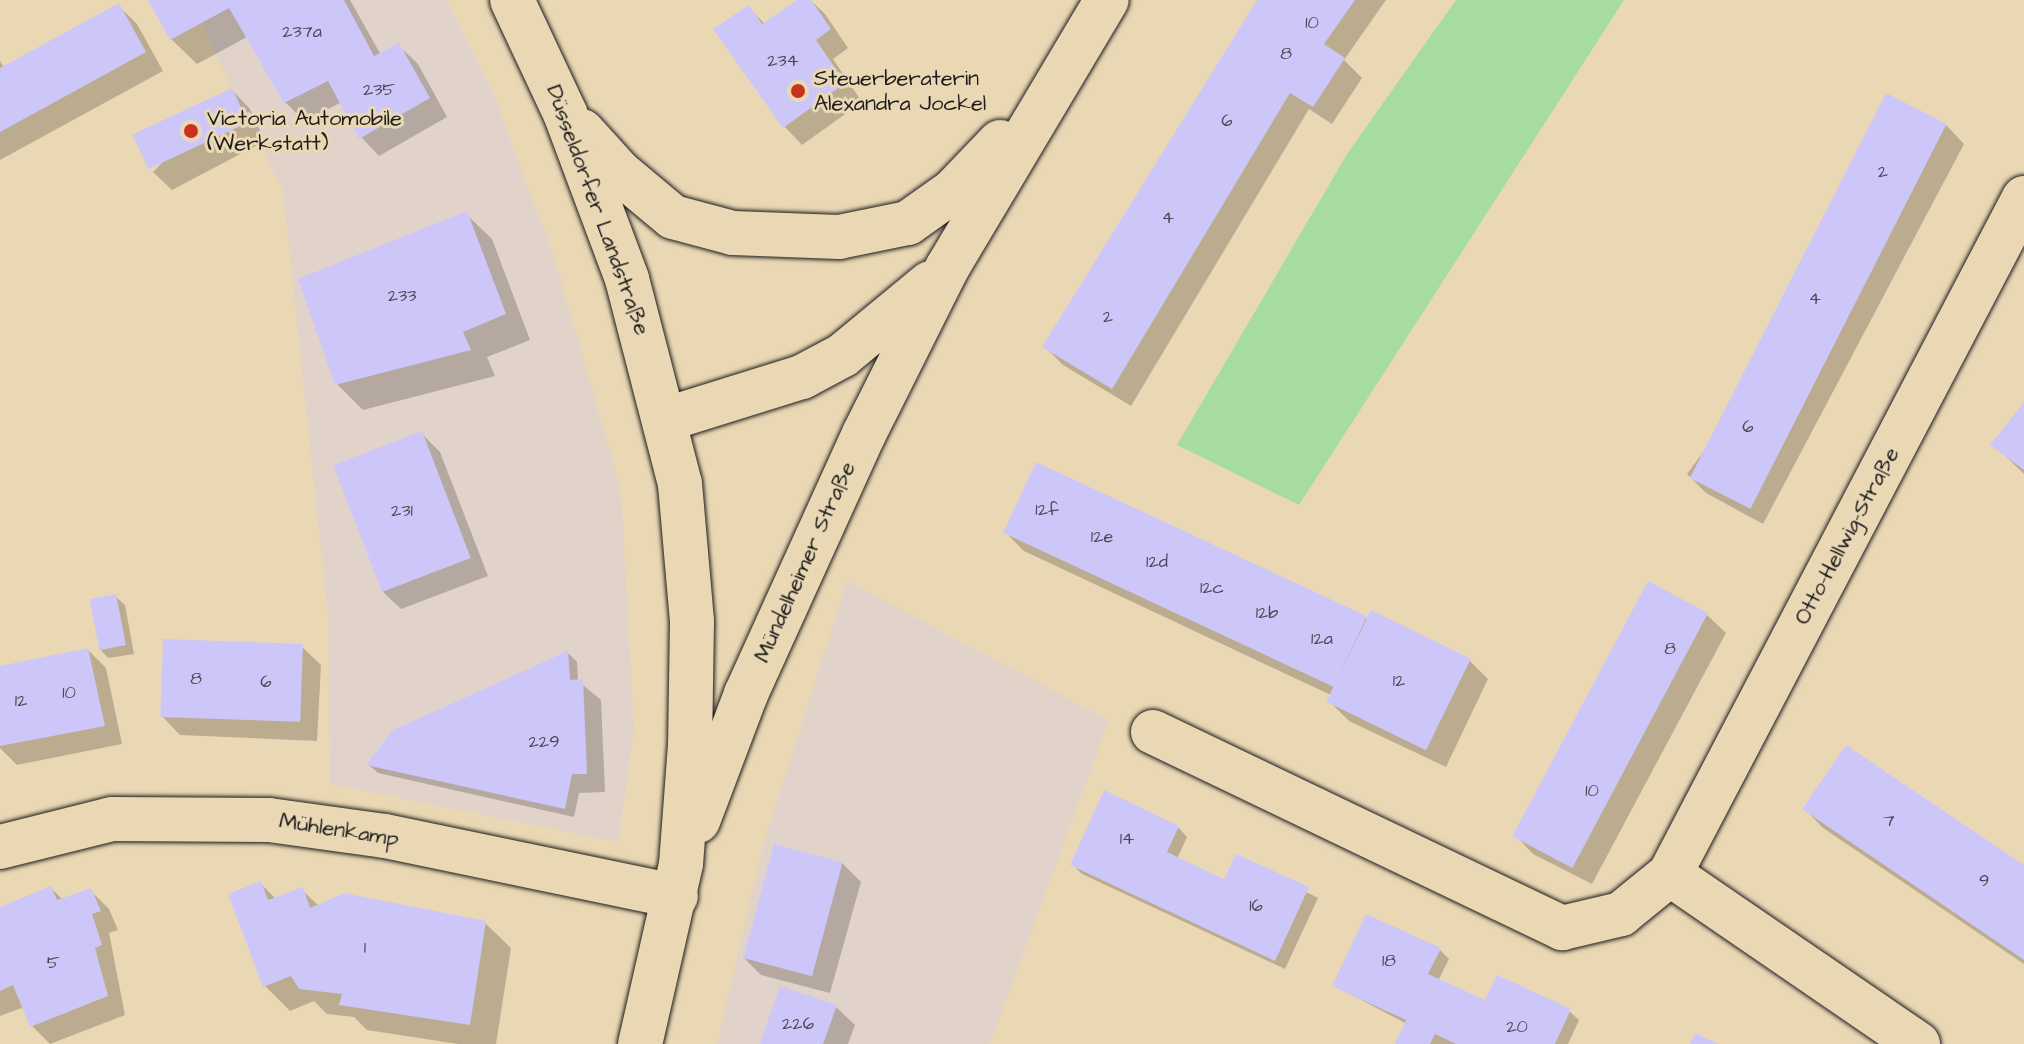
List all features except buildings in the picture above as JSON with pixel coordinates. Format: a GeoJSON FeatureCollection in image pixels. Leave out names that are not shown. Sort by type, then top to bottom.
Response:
{"type":"FeatureCollection","features":[{"type":"Feature","properties":{"kind":"main road","name":"Düsseldorfer Landstraße"},"geometry":{"type":"LineString","coordinates":[[512,0],[565,113],[627,279],[667,419],[680,484],[692,621],[678,880],[640,1044]]}},
{"type":"Feature","properties":{"kind":"main road","name":"Mündelheimer Straße"},"geometry":{"type":"LineString","coordinates":[[678,880],[815,535],[947,268],[1107,0]]}},
{"type":"Feature","properties":{"kind":"main road","name":"Mündelheimer Straße"},"geometry":{"type":"LineString","coordinates":[[565,113],[619,172],[673,217],[733,233],[839,237],[908,223],[953,191],[1057,82]]}},
{"type":"Feature","properties":{"kind":"main road","name":"Otto-Hellwig-Straße"},"geometry":{"type":"LineString","coordinates":[[1153,732],[1562,928],[1621,914],[1670,874],[2024,198]]}},
{"type":"Feature","properties":{"kind":"main road","name":"Mündelheimer Straße"},"geometry":{"type":"LineString","coordinates":[[667,419],[757,393],[843,355],[947,268]]}},
{"type":"Feature","properties":{"kind":"main road","name":"Mühlenkamp"},"geometry":{"type":"LineString","coordinates":[[0,847],[112,819],[269,820],[678,880]]}},
{"type":"Feature","properties":{"kind":"main road"},"geometry":{"type":"LineString","coordinates":[[1670,874],[1918,1044]]}},
{"type":"Feature","properties":{"kind":"shaded area"},"geometry":{"type":"Polygon","coordinates":[[[189,0],[447,0],[492,90],[555,260],[621,490],[634,730],[618,842],[330,784],[328,617],[283,191],[189,0]]]}},
{"type":"Feature","properties":{"kind":"shaded area"},"geometry":{"type":"Polygon","coordinates":[[[847,581],[1109,720],[990,1044],[717,1044],[763,845],[847,581]]]}},
{"type":"Feature","properties":{"kind":"green space"},"geometry":{"type":"Polygon","coordinates":[[[1456,0],[1624,0],[1299,505],[1177,445],[1347,154],[1456,0]]]}},
{"type":"Feature","properties":{"kind":"place","name":"Steuerberaterin Alexandra Jockel"},"geometry":{"type":"Point","coordinates":[798,91]}},
{"type":"Feature","properties":{"kind":"place","name":"Victoria Automobile (Werkstatt)"},"geometry":{"type":"Point","coordinates":[191,131]}}]}
